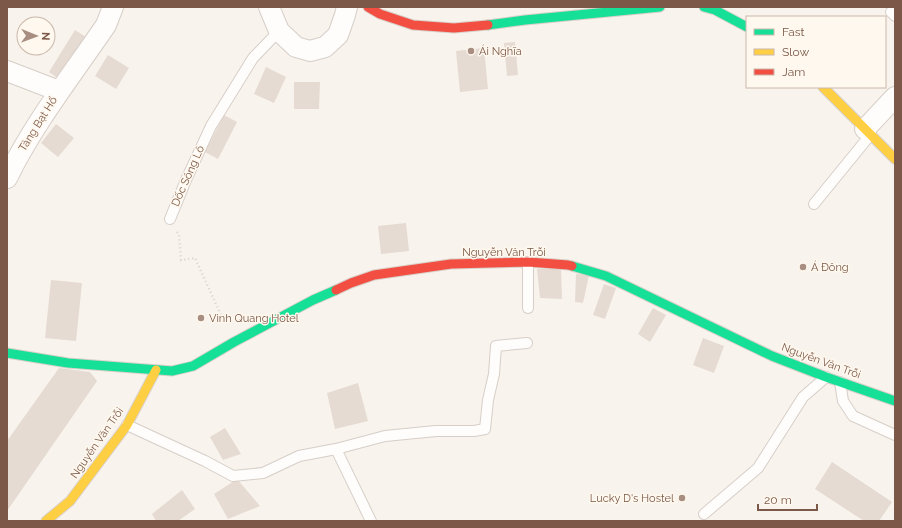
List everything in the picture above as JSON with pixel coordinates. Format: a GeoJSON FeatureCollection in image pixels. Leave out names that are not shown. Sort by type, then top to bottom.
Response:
{"type":"FeatureCollection","features":[{"type":"Feature","properties":{"kind":"street","name":"Tăng Bạt Hổ"},"geometry":{"type":"LineString","coordinates":[[7,178],[37,125],[59,91],[79,65],[106,25],[113,7]]}},
{"type":"Feature","properties":{"kind":"street"},"geometry":{"type":"LineString","coordinates":[[269,7],[279,31],[296,47],[310,51],[325,47],[338,35],[347,7]]}},
{"type":"Feature","properties":{"kind":"street"},"geometry":{"type":"LineString","coordinates":[[368,7],[380,14],[413,25],[454,28],[481,26],[585,11],[660,7]]}},
{"type":"Feature","properties":{"kind":"street"},"geometry":{"type":"LineString","coordinates":[[704,7],[715,10],[746,26]]}},
{"type":"Feature","properties":{"kind":"street","name":"Tăng Bạt Hổ"},"geometry":{"type":"LineString","coordinates":[[7,71],[59,91]]}},
{"type":"Feature","properties":{"kind":"street"},"geometry":{"type":"LineString","coordinates":[[824,88],[895,159]]}},
{"type":"Feature","properties":{"kind":"street"},"geometry":{"type":"LineString","coordinates":[[868,132],[895,97]]}},
{"type":"Feature","properties":{"kind":"street","name":"Nguyễn Văn Trỗi"},"geometry":{"type":"LineString","coordinates":[[7,353],[68,363],[172,371],[193,366],[234,342],[313,300],[351,283],[374,275],[451,264],[528,262],[568,265],[606,276],[772,356],[895,401]]}},
{"type":"Feature","properties":{"kind":"street","name":"Nguyễn Văn Trỗi"},"geometry":{"type":"LineString","coordinates":[[46,521],[70,501],[127,425],[156,370]]}},
{"type":"Feature","properties":{"kind":"lane","name":"Dốc Sông Lô"},"geometry":{"type":"LineString","coordinates":[[170,219],[211,126],[253,58],[279,31]]}},
{"type":"Feature","properties":{"kind":"lane"},"geometry":{"type":"LineString","coordinates":[[814,204],[868,132]]}},
{"type":"Feature","properties":{"kind":"lane"},"geometry":{"type":"LineString","coordinates":[[528,262],[528,308]]}},
{"type":"Feature","properties":{"kind":"lane"},"geometry":{"type":"LineString","coordinates":[[127,425],[205,461],[233,476],[262,473],[300,456],[336,449],[385,436],[436,431],[474,431],[485,429],[488,400],[494,374],[496,346],[527,343]]}},
{"type":"Feature","properties":{"kind":"lane"},"geometry":{"type":"LineString","coordinates":[[704,514],[758,468],[803,397],[826,377]]}},
{"type":"Feature","properties":{"kind":"lane"},"geometry":{"type":"LineString","coordinates":[[840,382],[842,401],[853,416],[895,435]]}},
{"type":"Feature","properties":{"kind":"lane"},"geometry":{"type":"LineString","coordinates":[[336,449],[371,521]]}},
{"type":"Feature","properties":{"kind":"path","name":"Dốc Sông Lô"},"geometry":{"type":"LineString","coordinates":[[170,219],[179,235],[181,260],[195,258],[234,342]]}},
{"type":"Feature","properties":{"kind":"building"},"geometry":{"type":"Polygon","coordinates":[[[75,30],[86,37],[59,79],[49,72],[75,30]]]}},
{"type":"Feature","properties":{"kind":"building"},"geometry":{"type":"Polygon","coordinates":[[[515,42],[518,75],[507,76],[504,43],[515,42]]]}},
{"type":"Feature","properties":{"kind":"building"},"geometry":{"type":"Polygon","coordinates":[[[484,48],[488,89],[460,92],[456,51],[484,48]]]}},
{"type":"Feature","properties":{"kind":"building"},"geometry":{"type":"Polygon","coordinates":[[[108,55],[129,68],[116,89],[95,76],[108,55]]]}},
{"type":"Feature","properties":{"kind":"building"},"geometry":{"type":"Polygon","coordinates":[[[266,67],[286,77],[274,103],[254,94],[266,67]]]}},
{"type":"Feature","properties":{"kind":"building"},"geometry":{"type":"Polygon","coordinates":[[[294,82],[320,82],[319,109],[294,109],[294,82]]]}},
{"type":"Feature","properties":{"kind":"building"},"geometry":{"type":"Polygon","coordinates":[[[224,115],[237,122],[218,159],[205,152],[224,115]]]}},
{"type":"Feature","properties":{"kind":"building"},"geometry":{"type":"Polygon","coordinates":[[[56,124],[74,138],[58,157],[41,143],[56,124]]]}},
{"type":"Feature","properties":{"kind":"building"},"geometry":{"type":"Polygon","coordinates":[[[406,223],[409,251],[381,254],[378,226],[406,223]]]}},
{"type":"Feature","properties":{"kind":"building"},"geometry":{"type":"Polygon","coordinates":[[[537,269],[561,269],[562,299],[540,298],[537,269]]]}},
{"type":"Feature","properties":{"kind":"building"},"geometry":{"type":"Polygon","coordinates":[[[576,274],[589,275],[583,303],[575,302],[576,274]]]}},
{"type":"Feature","properties":{"kind":"building"},"geometry":{"type":"Polygon","coordinates":[[[51,280],[82,283],[76,341],[45,338],[51,280]]]}},
{"type":"Feature","properties":{"kind":"building"},"geometry":{"type":"Polygon","coordinates":[[[604,284],[616,288],[605,319],[593,315],[604,284]]]}},
{"type":"Feature","properties":{"kind":"building"},"geometry":{"type":"Polygon","coordinates":[[[653,308],[666,315],[650,342],[638,334],[653,308]]]}},
{"type":"Feature","properties":{"kind":"building"},"geometry":{"type":"Polygon","coordinates":[[[703,338],[724,346],[714,373],[693,365],[703,338]]]}},
{"type":"Feature","properties":{"kind":"building"},"geometry":{"type":"Polygon","coordinates":[[[59,368],[90,372],[97,381],[7,511],[7,441],[59,368]]]}},
{"type":"Feature","properties":{"kind":"building"},"geometry":{"type":"Polygon","coordinates":[[[358,383],[368,421],[335,429],[327,393],[358,383]]]}},
{"type":"Feature","properties":{"kind":"building"},"geometry":{"type":"Polygon","coordinates":[[[225,428],[241,454],[223,460],[210,437],[225,428]]]}},
{"type":"Feature","properties":{"kind":"building"},"geometry":{"type":"Polygon","coordinates":[[[832,462],[892,502],[879,521],[864,521],[815,489],[832,462]]]}},
{"type":"Feature","properties":{"kind":"building"},"geometry":{"type":"Polygon","coordinates":[[[237,479],[260,506],[228,519],[214,494],[237,479]]]}},
{"type":"Feature","properties":{"kind":"building"},"geometry":{"type":"Polygon","coordinates":[[[182,490],[195,509],[178,521],[156,521],[152,514],[182,490]]]}},
{"type":"Feature","properties":{"kind":"traffic: fast"},"geometry":{"type":"LineString","coordinates":[[488,25],[660,7]]}},
{"type":"Feature","properties":{"kind":"traffic: fast"},"geometry":{"type":"LineString","coordinates":[[704,7],[715,10],[746,26]]}},
{"type":"Feature","properties":{"kind":"traffic: fast"},"geometry":{"type":"LineString","coordinates":[[572,266],[606,276],[772,356],[895,401]]}},
{"type":"Feature","properties":{"kind":"traffic: fast"},"geometry":{"type":"LineString","coordinates":[[7,353],[68,363],[172,371],[193,366],[234,342],[313,300],[336,290]]}},
{"type":"Feature","properties":{"kind":"traffic: slow"},"geometry":{"type":"LineString","coordinates":[[824,88],[895,159]]}},
{"type":"Feature","properties":{"kind":"traffic: slow"},"geometry":{"type":"LineString","coordinates":[[46,521],[70,501],[127,425],[156,370]]}},
{"type":"Feature","properties":{"kind":"traffic: jam"},"geometry":{"type":"LineString","coordinates":[[368,7],[380,14],[413,25],[454,28],[488,25]]}},
{"type":"Feature","properties":{"kind":"traffic: jam"},"geometry":{"type":"LineString","coordinates":[[336,290],[374,275],[451,264],[528,262],[572,266]]}},
{"type":"Feature","properties":{"kind":"place","name":"Ái Nghĩa"},"geometry":{"type":"Point","coordinates":[471,51]}},
{"type":"Feature","properties":{"kind":"place","name":"Á Đông"},"geometry":{"type":"Point","coordinates":[803,267]}},
{"type":"Feature","properties":{"kind":"place","name":"Vinh Quang Hotel"},"geometry":{"type":"Point","coordinates":[201,318]}},
{"type":"Feature","properties":{"kind":"place","name":"Lucky D's Hostel"},"geometry":{"type":"Point","coordinates":[682,498]}}]}
